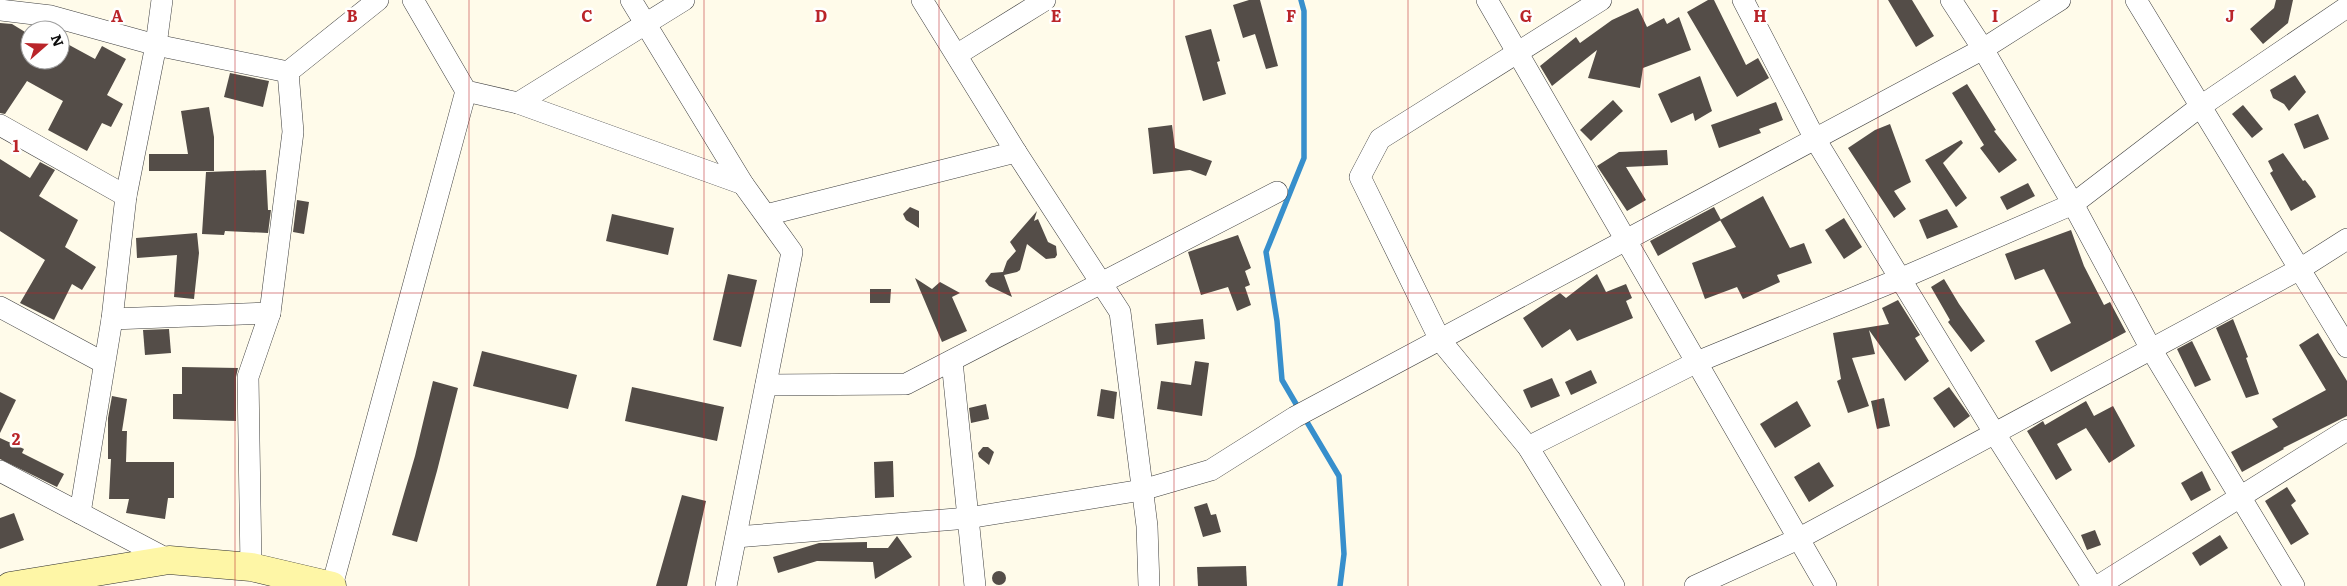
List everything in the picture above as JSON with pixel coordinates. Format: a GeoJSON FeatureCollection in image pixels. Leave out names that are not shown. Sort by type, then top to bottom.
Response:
{"type":"FeatureCollection","features":[{"type":"Feature","properties":{"kind":"street"},"geometry":{"type":"LineString","coordinates":[[80,513],[112,319],[126,196],[156,45],[162,0]]}},
{"type":"Feature","properties":{"kind":"street"},"geometry":{"type":"LineString","coordinates":[[288,72],[378,0]]}},
{"type":"Feature","properties":{"kind":"street"},"geometry":{"type":"LineString","coordinates":[[10,586],[87,580],[169,560],[251,567],[332,586],[466,91],[413,0]]}},
{"type":"Feature","properties":{"kind":"street"},"geometry":{"type":"LineString","coordinates":[[631,0],[744,184],[792,252],[726,586]]}},
{"type":"Feature","properties":{"kind":"street"},"geometry":{"type":"LineString","coordinates":[[518,103],[647,25],[684,0]]}},
{"type":"Feature","properties":{"kind":"street"},"geometry":{"type":"LineString","coordinates":[[922,0],[958,54],[1016,152],[1120,312],[1147,526],[1149,586]]}},
{"type":"Feature","properties":{"kind":"street"},"geometry":{"type":"LineString","coordinates":[[958,54],[1044,0]]}},
{"type":"Feature","properties":{"kind":"street"},"geometry":{"type":"LineString","coordinates":[[1487,0],[1826,586]]}},
{"type":"Feature","properties":{"kind":"street"},"geometry":{"type":"LineString","coordinates":[[1601,0],[1517,51],[1380,139],[1360,177],[1440,340],[1528,447],[1614,586]]}},
{"type":"Feature","properties":{"kind":"street"},"geometry":{"type":"LineString","coordinates":[[1743,0],[1815,139],[1902,278],[1995,434],[2092,586]]}},
{"type":"Feature","properties":{"kind":"street"},"geometry":{"type":"LineString","coordinates":[[1951,0],[1983,49],[2073,204],[2151,349],[2294,586]]}},
{"type":"Feature","properties":{"kind":"street"},"geometry":{"type":"LineString","coordinates":[[736,537],[968,518],[1142,490],[1211,470],[1302,414],[1983,49],[2060,0]]}},
{"type":"Feature","properties":{"kind":"street"},"geometry":{"type":"LineString","coordinates":[[2136,0],[2347,347]]}},
{"type":"Feature","properties":{"kind":"street"},"geometry":{"type":"LineString","coordinates":[[1528,447],[1697,362],[1902,278],[2073,204],[2201,106],[2347,7]]}},
{"type":"Feature","properties":{"kind":"street"},"geometry":{"type":"LineString","coordinates":[[0,10],[51,16],[156,45],[288,72]]}},
{"type":"Feature","properties":{"kind":"street"},"geometry":{"type":"LineString","coordinates":[[251,567],[248,377],[270,313],[293,132],[288,72]]}},
{"type":"Feature","properties":{"kind":"street"},"geometry":{"type":"LineString","coordinates":[[466,91],[518,103],[744,184]]}},
{"type":"Feature","properties":{"kind":"street"},"geometry":{"type":"LineString","coordinates":[[0,125],[126,196]]}},
{"type":"Feature","properties":{"kind":"street"},"geometry":{"type":"LineString","coordinates":[[766,215],[1016,152]]}},
{"type":"Feature","properties":{"kind":"street"},"geometry":{"type":"LineString","coordinates":[[766,385],[906,384],[1277,192]]}},
{"type":"Feature","properties":{"kind":"street"},"geometry":{"type":"LineString","coordinates":[[1695,586],[1798,539],[2300,269],[2347,239]]}},
{"type":"Feature","properties":{"kind":"street"},"geometry":{"type":"LineString","coordinates":[[0,307],[104,363]]}},
{"type":"Feature","properties":{"kind":"street"},"geometry":{"type":"LineString","coordinates":[[112,319],[270,313]]}},
{"type":"Feature","properties":{"kind":"street"},"geometry":{"type":"LineString","coordinates":[[952,361],[975,586]]}},
{"type":"Feature","properties":{"kind":"street"},"geometry":{"type":"LineString","coordinates":[[2098,586],[2347,430]]}},
{"type":"Feature","properties":{"kind":"street"},"geometry":{"type":"LineString","coordinates":[[0,471],[169,560]]}},
{"type":"Feature","properties":{"kind":"building"},"geometry":{"type":"Polygon","coordinates":[[[1249,0],[1260,0],[1278,66],[1266,69],[1255,34],[1243,38],[1233,5],[1249,0]]]}},
{"type":"Feature","properties":{"kind":"building"},"geometry":{"type":"Polygon","coordinates":[[[1708,0],[1714,0],[1746,65],[1758,58],[1769,78],[1737,97],[1687,12],[1708,0]]]}},
{"type":"Feature","properties":{"kind":"building"},"geometry":{"type":"Polygon","coordinates":[[[1888,0],[1912,0],[1934,36],[1916,47],[1888,0]]]}},
{"type":"Feature","properties":{"kind":"building"},"geometry":{"type":"Polygon","coordinates":[[[2276,0],[2293,0],[2288,23],[2263,44],[2250,29],[2274,8],[2276,0]]]}},
{"type":"Feature","properties":{"kind":"building"},"geometry":{"type":"Polygon","coordinates":[[[1638,8],[1647,27],[1664,18],[1667,24],[1679,17],[1691,50],[1643,68],[1640,88],[1588,78],[1597,50],[1552,86],[1540,66],[1576,37],[1580,43],[1612,20],[1638,8]]]}},
{"type":"Feature","properties":{"kind":"building"},"geometry":{"type":"Polygon","coordinates":[[[0,23],[12,24],[20,29],[20,70],[70,70],[70,45],[95,59],[102,46],[126,59],[107,95],[123,104],[111,127],[102,123],[87,151],[48,130],[63,101],[27,81],[5,114],[0,113],[0,23]]]}},
{"type":"Feature","properties":{"kind":"building"},"geometry":{"type":"Polygon","coordinates":[[[1211,29],[1220,61],[1217,62],[1226,94],[1203,101],[1185,36],[1211,29]]]}},
{"type":"Feature","properties":{"kind":"building"},"geometry":{"type":"Polygon","coordinates":[[[230,73],[269,81],[263,107],[224,97],[230,73]]]}},
{"type":"Feature","properties":{"kind":"building"},"geometry":{"type":"Polygon","coordinates":[[[2295,75],[2306,92],[2289,111],[2284,104],[2273,98],[2270,90],[2295,75]]]}},
{"type":"Feature","properties":{"kind":"building"},"geometry":{"type":"Polygon","coordinates":[[[1700,76],[1712,111],[1695,121],[1693,113],[1671,123],[1658,94],[1700,76]]]}},
{"type":"Feature","properties":{"kind":"building"},"geometry":{"type":"Polygon","coordinates":[[[1967,84],[1996,130],[1994,131],[2017,160],[1999,173],[1980,148],[1984,145],[1952,93],[1967,84]]]}},
{"type":"Feature","properties":{"kind":"building"},"geometry":{"type":"Polygon","coordinates":[[[1613,100],[1623,111],[1591,141],[1580,130],[1613,100]]]}},
{"type":"Feature","properties":{"kind":"building"},"geometry":{"type":"Polygon","coordinates":[[[1776,102],[1783,120],[1759,129],[1761,133],[1719,148],[1711,125],[1776,102]]]}},
{"type":"Feature","properties":{"kind":"building"},"geometry":{"type":"Polygon","coordinates":[[[2243,105],[2263,129],[2252,138],[2232,114],[2243,105]]]}},
{"type":"Feature","properties":{"kind":"building"},"geometry":{"type":"Polygon","coordinates":[[[209,107],[214,137],[214,171],[149,171],[149,154],[188,154],[181,111],[209,107]]]}},
{"type":"Feature","properties":{"kind":"building"},"geometry":{"type":"Polygon","coordinates":[[[2318,114],[2329,139],[2304,149],[2294,124],[2318,114]]]}},
{"type":"Feature","properties":{"kind":"building"},"geometry":{"type":"Polygon","coordinates":[[[1890,124],[1911,182],[1894,191],[1906,209],[1894,218],[1848,148],[1875,130],[1890,124]]]}},
{"type":"Feature","properties":{"kind":"building"},"geometry":{"type":"Polygon","coordinates":[[[1172,125],[1175,148],[1212,161],[1206,176],[1190,170],[1153,174],[1148,128],[1172,125]]]}},
{"type":"Feature","properties":{"kind":"building"},"geometry":{"type":"Polygon","coordinates":[[[1961,140],[1963,143],[1943,163],[1967,198],[1956,207],[1925,160],[1961,140]]]}},
{"type":"Feature","properties":{"kind":"building"},"geometry":{"type":"Polygon","coordinates":[[[1667,150],[1668,165],[1626,167],[1646,200],[1627,211],[1597,166],[1619,152],[1667,150]]]}},
{"type":"Feature","properties":{"kind":"building"},"geometry":{"type":"Polygon","coordinates":[[[2283,153],[2303,181],[2305,180],[2312,189],[2316,197],[2291,211],[2270,173],[2273,171],[2268,161],[2283,153]]]}},
{"type":"Feature","properties":{"kind":"building"},"geometry":{"type":"Polygon","coordinates":[[[0,159],[30,178],[40,162],[55,170],[39,196],[78,220],[65,247],[96,267],[82,290],[72,284],[54,320],[20,303],[45,260],[0,231],[0,159]]]}},
{"type":"Feature","properties":{"kind":"building"},"geometry":{"type":"Polygon","coordinates":[[[266,170],[268,210],[271,210],[268,233],[225,231],[224,235],[202,234],[206,172],[266,170]]]}},
{"type":"Feature","properties":{"kind":"building"},"geometry":{"type":"Polygon","coordinates":[[[2028,183],[2035,196],[2007,210],[2000,197],[2028,183]]]}},
{"type":"Feature","properties":{"kind":"building"},"geometry":{"type":"Polygon","coordinates":[[[1763,196],[1790,248],[1804,243],[1812,263],[1777,275],[1780,282],[1743,299],[1737,287],[1705,299],[1692,263],[1736,247],[1720,220],[1763,196]]]}},
{"type":"Feature","properties":{"kind":"building"},"geometry":{"type":"Polygon","coordinates":[[[297,200],[309,202],[304,234],[293,232],[297,200]]]}},
{"type":"Feature","properties":{"kind":"building"},"geometry":{"type":"Polygon","coordinates":[[[910,207],[919,211],[919,228],[906,220],[903,214],[910,207]]]}},
{"type":"Feature","properties":{"kind":"building"},"geometry":{"type":"Polygon","coordinates":[[[1714,207],[1721,220],[1658,256],[1650,241],[1714,207]]]}},
{"type":"Feature","properties":{"kind":"building"},"geometry":{"type":"Polygon","coordinates":[[[1947,209],[1958,227],[1927,239],[1919,220],[1947,209]]]}},
{"type":"Feature","properties":{"kind":"building"},"geometry":{"type":"Polygon","coordinates":[[[1037,211],[1034,221],[1038,219],[1048,242],[1056,246],[1057,255],[1055,258],[1046,259],[1027,244],[1020,270],[1004,275],[1012,297],[989,286],[985,281],[991,273],[1003,272],[1007,261],[1016,251],[1010,242],[1037,211]]]}},
{"type":"Feature","properties":{"kind":"building"},"geometry":{"type":"Polygon","coordinates":[[[612,214],[674,228],[668,255],[606,241],[612,214]]]}},
{"type":"Feature","properties":{"kind":"building"},"geometry":{"type":"Polygon","coordinates":[[[1844,218],[1862,247],[1844,259],[1825,230],[1844,218]]]}},
{"type":"Feature","properties":{"kind":"building"},"geometry":{"type":"Polygon","coordinates":[[[2071,230],[2084,266],[2104,305],[2110,302],[2126,332],[2051,372],[2035,341],[2071,323],[2044,269],[2015,280],[2005,254],[2071,230]]]}},
{"type":"Feature","properties":{"kind":"building"},"geometry":{"type":"Polygon","coordinates":[[[197,233],[199,253],[194,299],[174,297],[177,255],[137,258],[136,238],[197,233]]]}},
{"type":"Feature","properties":{"kind":"building"},"geometry":{"type":"Polygon","coordinates":[[[1238,235],[1251,268],[1245,271],[1250,285],[1245,287],[1251,305],[1237,311],[1228,287],[1201,295],[1188,252],[1238,235]]]}},
{"type":"Feature","properties":{"kind":"building"},"geometry":{"type":"Polygon","coordinates":[[[728,274],[757,280],[741,347],[713,340],[728,274]]]}},
{"type":"Feature","properties":{"kind":"building"},"geometry":{"type":"Polygon","coordinates":[[[1597,274],[1606,292],[1626,284],[1632,298],[1626,301],[1633,318],[1577,341],[1570,329],[1542,348],[1523,318],[1560,293],[1566,298],[1597,274]]]}},
{"type":"Feature","properties":{"kind":"building"},"geometry":{"type":"Polygon","coordinates":[[[915,278],[932,289],[940,282],[960,293],[952,297],[967,331],[942,342],[915,278]]]}},
{"type":"Feature","properties":{"kind":"building"},"geometry":{"type":"Polygon","coordinates":[[[1944,279],[1985,341],[1971,352],[1948,322],[1950,320],[1931,287],[1944,279]]]}},
{"type":"Feature","properties":{"kind":"building"},"geometry":{"type":"Polygon","coordinates":[[[870,289],[891,289],[890,303],[870,303],[870,289]]]}},
{"type":"Feature","properties":{"kind":"building"},"geometry":{"type":"Polygon","coordinates":[[[1898,300],[1920,335],[1915,338],[1929,361],[1905,381],[1869,330],[1875,354],[1852,358],[1869,406],[1848,413],[1837,381],[1841,379],[1833,333],[1889,324],[1882,308],[1898,300]]]}},
{"type":"Feature","properties":{"kind":"building"},"geometry":{"type":"Polygon","coordinates":[[[1203,319],[1205,339],[1157,345],[1155,324],[1203,319]]]}},
{"type":"Feature","properties":{"kind":"building"},"geometry":{"type":"Polygon","coordinates":[[[2233,319],[2248,357],[2246,358],[2259,394],[2246,398],[2216,328],[2233,319]]]}},
{"type":"Feature","properties":{"kind":"building"},"geometry":{"type":"Polygon","coordinates":[[[169,329],[171,353],[145,355],[143,330],[169,329]]]}},
{"type":"Feature","properties":{"kind":"building"},"geometry":{"type":"Polygon","coordinates":[[[2318,333],[2347,381],[2347,416],[2283,448],[2242,472],[2231,452],[2278,427],[2272,419],[2326,390],[2299,345],[2318,333]]]}},
{"type":"Feature","properties":{"kind":"building"},"geometry":{"type":"Polygon","coordinates":[[[2192,341],[2211,380],[2195,387],[2177,349],[2192,341]]]}},
{"type":"Feature","properties":{"kind":"building"},"geometry":{"type":"Polygon","coordinates":[[[482,351],[577,375],[568,409],[473,386],[482,351]]]}},
{"type":"Feature","properties":{"kind":"building"},"geometry":{"type":"Polygon","coordinates":[[[1195,361],[1209,363],[1202,416],[1157,409],[1161,381],[1191,385],[1195,361]]]}},
{"type":"Feature","properties":{"kind":"building"},"geometry":{"type":"Polygon","coordinates":[[[182,367],[238,368],[236,377],[236,421],[173,419],[173,394],[182,394],[182,367]]]}},
{"type":"Feature","properties":{"kind":"building"},"geometry":{"type":"Polygon","coordinates":[[[1591,370],[1597,383],[1571,395],[1565,382],[1591,370]]]}},
{"type":"Feature","properties":{"kind":"building"},"geometry":{"type":"Polygon","coordinates":[[[1552,378],[1560,396],[1531,408],[1523,390],[1552,378]]]}},
{"type":"Feature","properties":{"kind":"building"},"geometry":{"type":"Polygon","coordinates":[[[433,381],[458,388],[417,542],[392,535],[415,456],[433,381]]]}},
{"type":"Feature","properties":{"kind":"building"},"geometry":{"type":"Polygon","coordinates":[[[632,387],[724,407],[717,441],[625,421],[632,387]]]}},
{"type":"Feature","properties":{"kind":"building"},"geometry":{"type":"Polygon","coordinates":[[[1949,387],[1970,416],[1954,428],[1933,398],[1949,387]]]}},
{"type":"Feature","properties":{"kind":"building"},"geometry":{"type":"Polygon","coordinates":[[[1101,389],[1117,392],[1114,419],[1097,416],[1101,389]]]}},
{"type":"Feature","properties":{"kind":"building"},"geometry":{"type":"Polygon","coordinates":[[[0,392],[16,400],[0,433],[0,392]]]}},
{"type":"Feature","properties":{"kind":"building"},"geometry":{"type":"Polygon","coordinates":[[[112,396],[127,399],[122,431],[127,431],[126,462],[174,462],[174,498],[168,498],[165,519],[126,513],[129,499],[109,499],[111,459],[108,459],[108,418],[112,396]]]}},
{"type":"Feature","properties":{"kind":"building"},"geometry":{"type":"Polygon","coordinates":[[[1884,398],[1890,426],[1877,429],[1871,401],[1884,398]]]}},
{"type":"Feature","properties":{"kind":"building"},"geometry":{"type":"Polygon","coordinates":[[[1797,401],[1811,426],[1775,448],[1760,424],[1797,401]]]}},
{"type":"Feature","properties":{"kind":"building"},"geometry":{"type":"Polygon","coordinates":[[[2086,401],[2094,416],[2113,406],[2135,446],[2109,463],[2086,428],[2057,444],[2072,470],[2056,480],[2027,431],[2043,421],[2045,425],[2086,401]]]}},
{"type":"Feature","properties":{"kind":"building"},"geometry":{"type":"Polygon","coordinates":[[[986,404],[989,419],[971,423],[969,408],[986,404]]]}},
{"type":"Feature","properties":{"kind":"building"},"geometry":{"type":"Polygon","coordinates":[[[0,438],[24,449],[22,453],[64,474],[57,487],[0,459],[0,438]]]}},
{"type":"Feature","properties":{"kind":"building"},"geometry":{"type":"Polygon","coordinates":[[[983,447],[988,447],[994,452],[989,465],[979,457],[978,453],[983,447]]]}},
{"type":"Feature","properties":{"kind":"building"},"geometry":{"type":"Polygon","coordinates":[[[893,461],[894,497],[875,498],[874,462],[893,461]]]}},
{"type":"Feature","properties":{"kind":"building"},"geometry":{"type":"Polygon","coordinates":[[[1819,462],[1834,486],[1809,502],[1794,477],[1819,462]]]}},
{"type":"Feature","properties":{"kind":"building"},"geometry":{"type":"Polygon","coordinates":[[[2202,471],[2211,490],[2191,501],[2181,483],[2202,471]]]}},
{"type":"Feature","properties":{"kind":"building"},"geometry":{"type":"Polygon","coordinates":[[[2287,487],[2296,501],[2291,505],[2309,534],[2291,545],[2265,501],[2287,487]]]}},
{"type":"Feature","properties":{"kind":"building"},"geometry":{"type":"Polygon","coordinates":[[[682,495],[706,501],[687,586],[656,586],[682,495]]]}},
{"type":"Feature","properties":{"kind":"building"},"geometry":{"type":"Polygon","coordinates":[[[1207,503],[1211,515],[1216,514],[1221,532],[1203,537],[1194,507],[1207,503]]]}},
{"type":"Feature","properties":{"kind":"building"},"geometry":{"type":"Polygon","coordinates":[[[14,513],[24,540],[0,549],[0,518],[14,513]]]}},
{"type":"Feature","properties":{"kind":"building"},"geometry":{"type":"Polygon","coordinates":[[[2095,530],[2101,545],[2087,550],[2081,535],[2095,530]]]}},
{"type":"Feature","properties":{"kind":"building"},"geometry":{"type":"Polygon","coordinates":[[[2220,535],[2228,548],[2200,566],[2192,553],[2220,535]]]}},
{"type":"Feature","properties":{"kind":"building"},"geometry":{"type":"Polygon","coordinates":[[[897,536],[912,557],[875,579],[873,562],[817,561],[778,573],[773,557],[819,543],[867,542],[867,548],[888,548],[897,536]]]}},
{"type":"Feature","properties":{"kind":"building"},"geometry":{"type":"Polygon","coordinates":[[[1246,566],[1247,586],[1198,586],[1197,567],[1246,566]]]}},
{"type":"Feature","properties":{"kind":"building"},"geometry":{"type":"Polygon","coordinates":[[[996,571],[1002,571],[1006,578],[1002,585],[996,585],[992,581],[992,575],[996,571]]]}},
{"type":"Feature","properties":{"kind":"waterway"},"geometry":{"type":"LineString","coordinates":[[1299,409],[1282,380],[1277,321],[1266,252],[1304,158],[1304,11],[1301,0]]}},
{"type":"Feature","properties":{"kind":"waterway"},"geometry":{"type":"LineString","coordinates":[[1304,417],[1339,476],[1344,554],[1340,586]]}}]}
